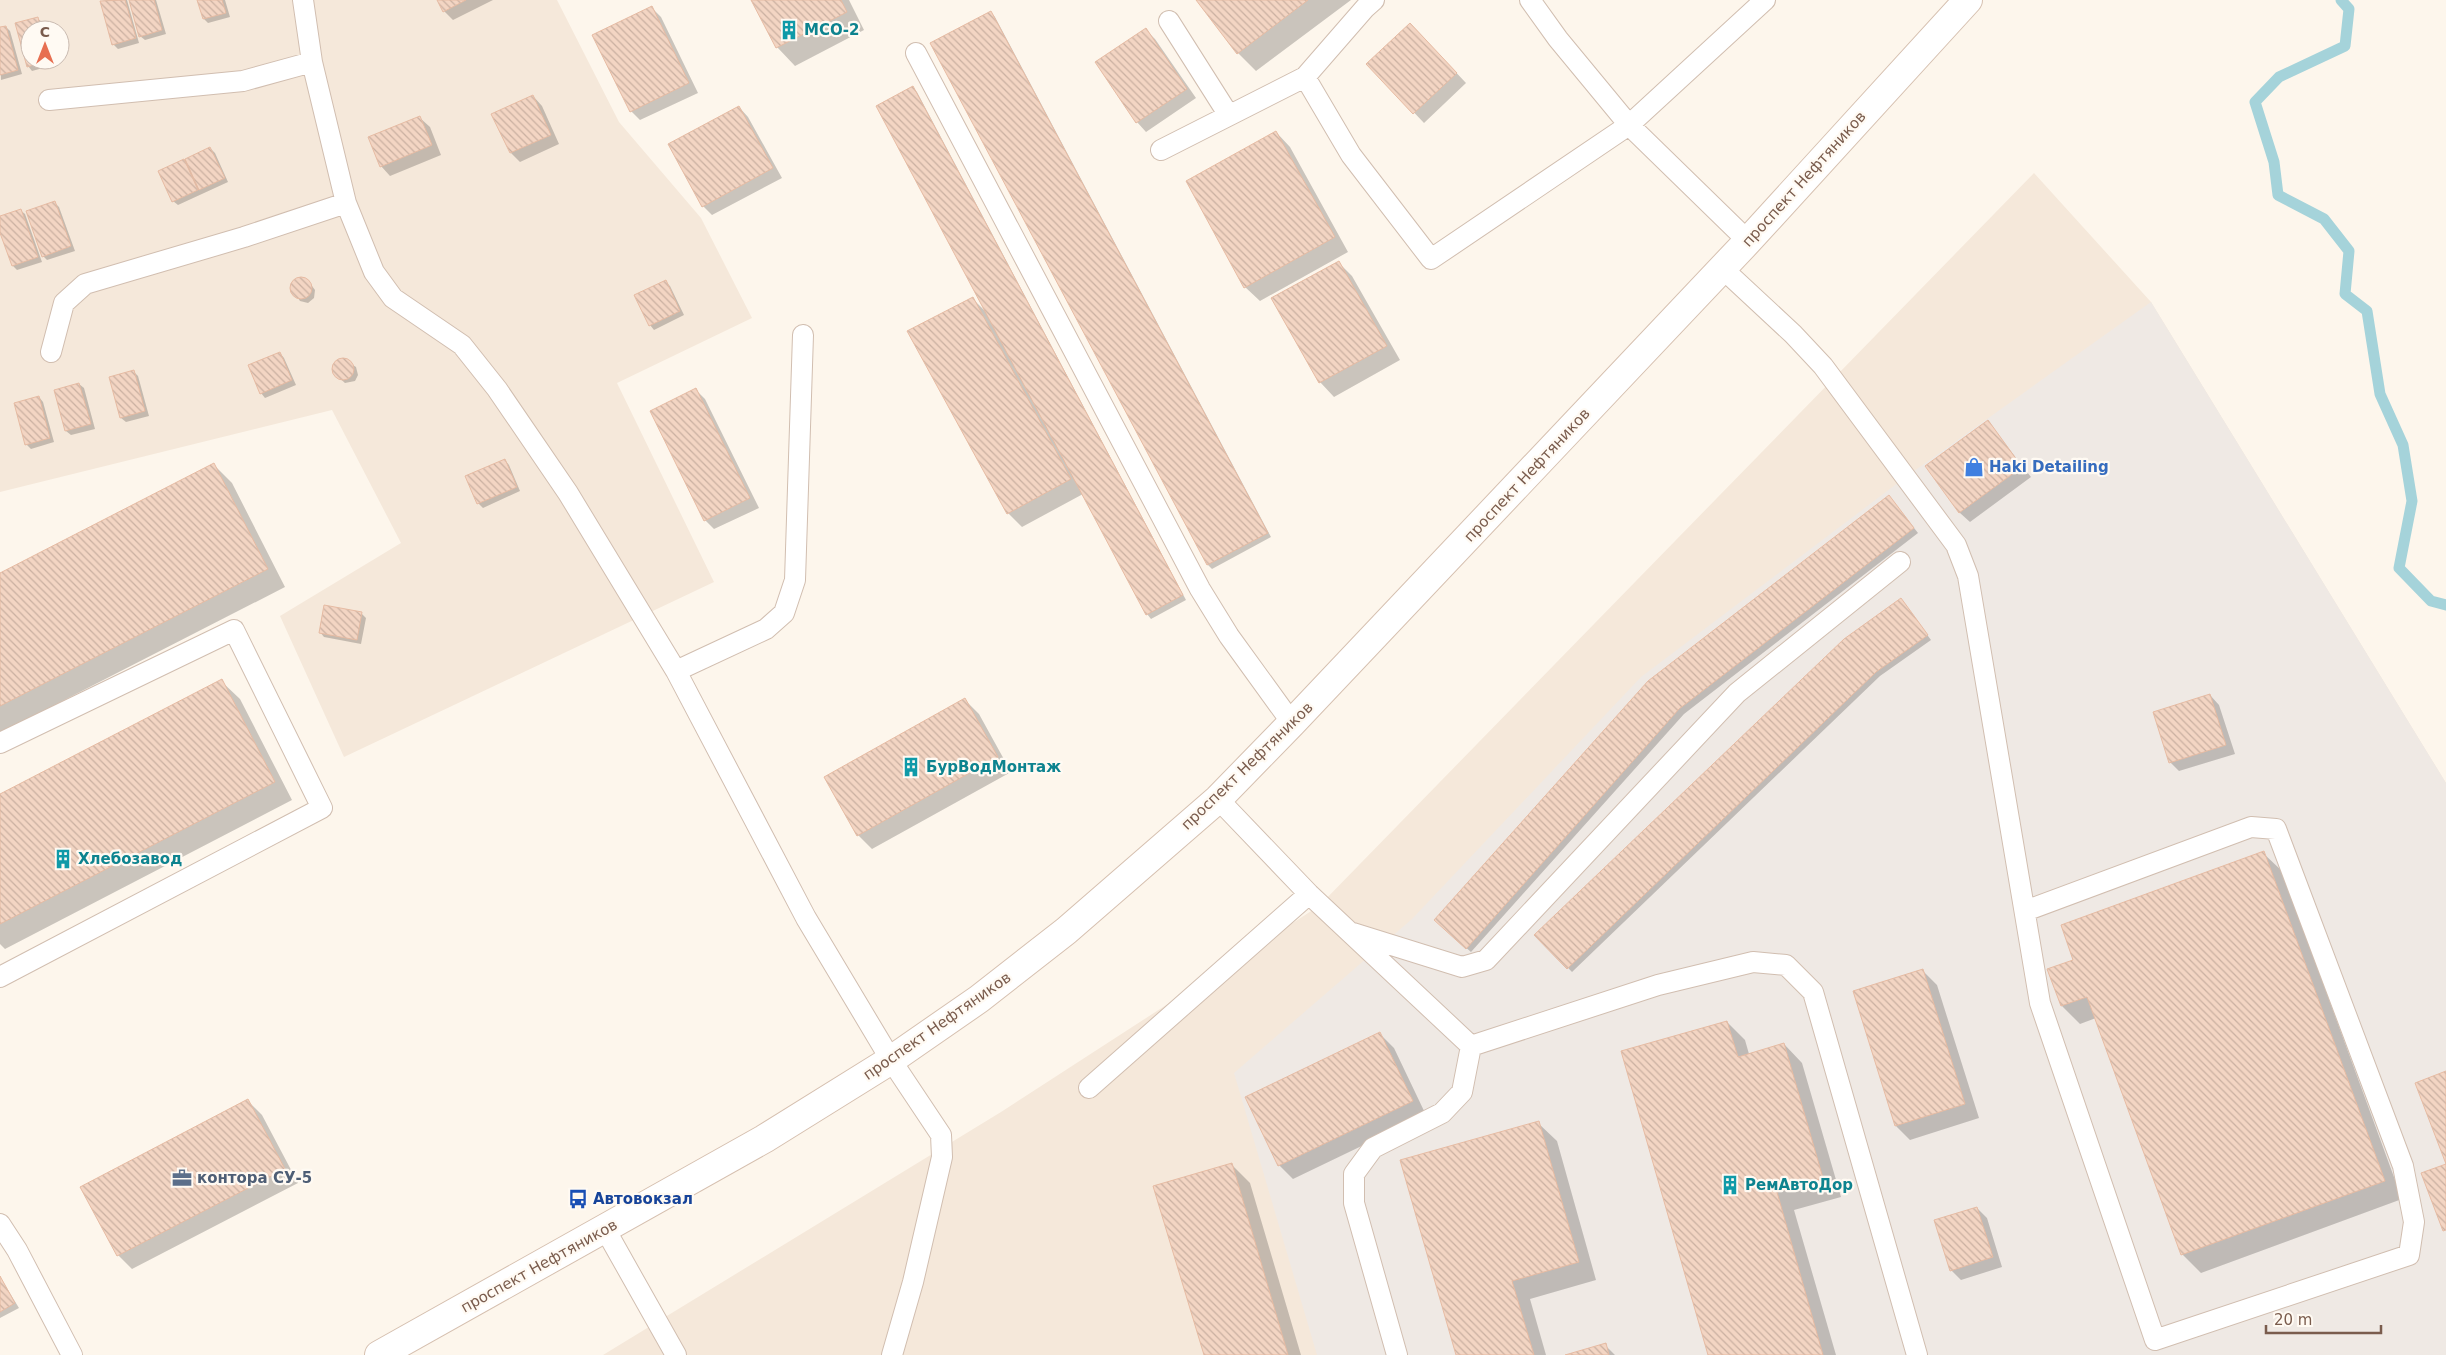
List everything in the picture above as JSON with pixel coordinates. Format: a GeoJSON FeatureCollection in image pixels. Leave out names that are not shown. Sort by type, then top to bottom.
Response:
{"type":"FeatureCollection","features":[{"type":"Feature","properties":{"kind":"main road","name":"проспект Нефтяников"},"geometry":{"type":"LineString","coordinates":[[379,1355],[764,1139],[891,1060],[979,999],[1066,931],[1218,799],[1292,723],[1748,241],[1968,0]]}},
{"type":"Feature","properties":{"kind":"lane"},"geometry":{"type":"LineString","coordinates":[[303,0],[312,62],[346,203],[374,272],[393,298],[462,345],[497,389],[568,493],[676,671],[806,918],[891,1060],[941,1135],[942,1157],[913,1282],[892,1355]]}},
{"type":"Feature","properties":{"kind":"lane"},"geometry":{"type":"LineString","coordinates":[[1161,150],[1228,114],[1305,77],[1374,0]]}},
{"type":"Feature","properties":{"kind":"lane"},"geometry":{"type":"LineString","coordinates":[[1530,0],[1558,39],[1629,125],[1748,241]]}},
{"type":"Feature","properties":{"kind":"lane"},"geometry":{"type":"LineString","coordinates":[[1305,77],[1351,155],[1431,259],[1629,125],[1766,0]]}},
{"type":"Feature","properties":{"kind":"lane"},"geometry":{"type":"LineString","coordinates":[[1169,20],[1228,114]]}},
{"type":"Feature","properties":{"kind":"lane"},"geometry":{"type":"LineString","coordinates":[[916,53],[1200,589],[1230,636],[1292,723]]}},
{"type":"Feature","properties":{"kind":"lane"},"geometry":{"type":"LineString","coordinates":[[49,100],[243,82],[312,62]]}},
{"type":"Feature","properties":{"kind":"lane"},"geometry":{"type":"LineString","coordinates":[[51,352],[64,303],[85,284],[244,237],[346,203]]}},
{"type":"Feature","properties":{"kind":"lane"},"geometry":{"type":"LineString","coordinates":[[1722,268],[1793,334],[1823,366],[1956,545],[1968,576],[2040,1003],[2155,1340],[2409,1256],[2414,1222],[2403,1166],[2276,829],[2251,827],[2025,911]]}},
{"type":"Feature","properties":{"kind":"lane"},"geometry":{"type":"LineString","coordinates":[[676,671],[766,629],[784,613],[795,580],[804,335]]}},
{"type":"Feature","properties":{"kind":"lane"},"geometry":{"type":"LineString","coordinates":[[1349,931],[1462,967],[1486,960],[1737,692],[1900,562]]}},
{"type":"Feature","properties":{"kind":"lane"},"geometry":{"type":"LineString","coordinates":[[0,743],[234,630],[322,808],[0,978]]}},
{"type":"Feature","properties":{"kind":"lane"},"geometry":{"type":"LineString","coordinates":[[1218,799],[1309,894],[1471,1046]]}},
{"type":"Feature","properties":{"kind":"lane"},"geometry":{"type":"LineString","coordinates":[[1089,1088],[1309,894]]}},
{"type":"Feature","properties":{"kind":"lane"},"geometry":{"type":"LineString","coordinates":[[1471,1046],[1658,985],[1753,962],[1786,965],[1813,992],[1917,1355]]}},
{"type":"Feature","properties":{"kind":"lane"},"geometry":{"type":"LineString","coordinates":[[1397,1355],[1354,1203],[1354,1174],[1373,1148],[1442,1113],[1462,1092],[1471,1046]]}},
{"type":"Feature","properties":{"kind":"lane"},"geometry":{"type":"LineString","coordinates":[[0,1224],[17,1250],[72,1355]]}},
{"type":"Feature","properties":{"kind":"lane"},"geometry":{"type":"LineString","coordinates":[[605,1229],[676,1355]]}},
{"type":"Feature","properties":{"kind":"shaded area"},"geometry":{"type":"Polygon","coordinates":[[[0,0],[557,0],[619,122],[701,218],[752,318],[617,383],[714,582],[344,757],[280,616],[401,543],[332,410],[0,492],[0,0]]]}},
{"type":"Feature","properties":{"kind":"shaded area"},"geometry":{"type":"Polygon","coordinates":[[[2034,173],[2151,302],[2446,783],[2446,1355],[603,1355],[1001,1112],[1319,906],[2034,173]]]}},
{"type":"Feature","properties":{"kind":"shaded area"},"geometry":{"type":"Polygon","coordinates":[[[2151,302],[2446,783],[2446,1355],[1317,1355],[1234,1073],[1412,919],[1641,677],[1907,476],[2151,302]]]}},
{"type":"Feature","properties":{"kind":"building"},"geometry":{"type":"Polygon","coordinates":[[[125,0],[136,38],[112,45],[100,1],[125,0]]]}},
{"type":"Feature","properties":{"kind":"building"},"geometry":{"type":"Polygon","coordinates":[[[129,0],[154,0],[162,30],[139,37],[129,0]]]}},
{"type":"Feature","properties":{"kind":"building"},"geometry":{"type":"Polygon","coordinates":[[[197,0],[222,0],[226,13],[203,19],[197,0]]]}},
{"type":"Feature","properties":{"kind":"building"},"geometry":{"type":"Polygon","coordinates":[[[437,0],[466,0],[443,12],[437,0]]]}},
{"type":"Feature","properties":{"kind":"building","name":"МСО-2"},"geometry":{"type":"Polygon","coordinates":[[[751,0],[841,0],[847,12],[776,48],[751,0]]]}},
{"type":"Feature","properties":{"kind":"building"},"geometry":{"type":"Polygon","coordinates":[[[1196,0],[1308,0],[1237,54],[1196,0]]]}},
{"type":"Feature","properties":{"kind":"building"},"geometry":{"type":"Polygon","coordinates":[[[652,6],[689,83],[630,112],[592,35],[652,6]]]}},
{"type":"Feature","properties":{"kind":"building"},"geometry":{"type":"Polygon","coordinates":[[[991,11],[1268,533],[1207,565],[930,43],[991,11]]]}},
{"type":"Feature","properties":{"kind":"building"},"geometry":{"type":"Polygon","coordinates":[[[38,17],[39,20],[26,20],[38,17]]]}},
{"type":"Feature","properties":{"kind":"building"},"geometry":{"type":"Polygon","coordinates":[[[20,22],[20,41],[15,23],[20,22]]]}},
{"type":"Feature","properties":{"kind":"building"},"geometry":{"type":"Polygon","coordinates":[[[1410,23],[1457,73],[1413,114],[1366,64],[1410,23]]]}},
{"type":"Feature","properties":{"kind":"building"},"geometry":{"type":"Polygon","coordinates":[[[6,26],[18,70],[0,75],[0,27],[6,26]]]}},
{"type":"Feature","properties":{"kind":"building"},"geometry":{"type":"Polygon","coordinates":[[[1146,28],[1187,89],[1136,123],[1095,62],[1146,28]]]}},
{"type":"Feature","properties":{"kind":"building"},"geometry":{"type":"Polygon","coordinates":[[[913,86],[1183,595],[1146,615],[876,106],[913,86]]]}},
{"type":"Feature","properties":{"kind":"building"},"geometry":{"type":"Polygon","coordinates":[[[533,95],[551,135],[510,153],[491,114],[533,95]]]}},
{"type":"Feature","properties":{"kind":"building"},"geometry":{"type":"Polygon","coordinates":[[[739,106],[773,168],[702,207],[668,144],[739,106]]]}},
{"type":"Feature","properties":{"kind":"building"},"geometry":{"type":"Polygon","coordinates":[[[420,116],[432,145],[380,167],[368,137],[420,116]]]}},
{"type":"Feature","properties":{"kind":"building"},"geometry":{"type":"Polygon","coordinates":[[[1276,131],[1335,237],[1244,288],[1186,181],[1276,131]]]}},
{"type":"Feature","properties":{"kind":"building"},"geometry":{"type":"Polygon","coordinates":[[[210,147],[225,178],[199,190],[185,159],[210,147]]]}},
{"type":"Feature","properties":{"kind":"building"},"geometry":{"type":"Polygon","coordinates":[[[184,159],[198,190],[172,202],[158,171],[184,159]]]}},
{"type":"Feature","properties":{"kind":"building"},"geometry":{"type":"Polygon","coordinates":[[[55,201],[71,246],[42,257],[26,211],[55,201]]]}},
{"type":"Feature","properties":{"kind":"building"},"geometry":{"type":"Polygon","coordinates":[[[21,209],[38,257],[12,266],[0,233],[0,216],[21,209]]]}},
{"type":"Feature","properties":{"kind":"building"},"geometry":{"type":"Polygon","coordinates":[[[1339,261],[1387,346],[1319,383],[1271,298],[1339,261]]]}},
{"type":"Feature","properties":{"kind":"building"},"geometry":{"type":"Polygon","coordinates":[[[301,277],[309,280],[312,288],[309,296],[301,299],[293,296],[290,288],[293,280],[301,277]]]}},
{"type":"Feature","properties":{"kind":"building"},"geometry":{"type":"Polygon","coordinates":[[[666,280],[680,311],[649,326],[634,295],[666,280]]]}},
{"type":"Feature","properties":{"kind":"building"},"geometry":{"type":"Polygon","coordinates":[[[973,297],[1071,479],[1007,514],[907,331],[973,297]]]}},
{"type":"Feature","properties":{"kind":"building"},"geometry":{"type":"Polygon","coordinates":[[[280,352],[292,380],[260,394],[248,365],[280,352]]]}},
{"type":"Feature","properties":{"kind":"building"},"geometry":{"type":"Polygon","coordinates":[[[343,358],[351,361],[354,369],[351,377],[343,380],[335,377],[332,369],[335,361],[343,358]]]}},
{"type":"Feature","properties":{"kind":"building"},"geometry":{"type":"Polygon","coordinates":[[[134,370],[145,411],[120,418],[109,377],[134,370]]]}},
{"type":"Feature","properties":{"kind":"building"},"geometry":{"type":"Polygon","coordinates":[[[79,383],[91,424],[65,431],[54,390],[79,383]]]}},
{"type":"Feature","properties":{"kind":"building"},"geometry":{"type":"Polygon","coordinates":[[[696,388],[750,498],[704,521],[650,411],[696,388]]]}},
{"type":"Feature","properties":{"kind":"building"},"geometry":{"type":"Polygon","coordinates":[[[39,396],[50,438],[25,445],[14,403],[39,396]]]}},
{"type":"Feature","properties":{"kind":"building","name":"Haki Detailing"},"geometry":{"type":"Polygon","coordinates":[[[1988,420],[2022,467],[1959,513],[1925,466],[1988,420]]]}},
{"type":"Feature","properties":{"kind":"building"},"geometry":{"type":"Polygon","coordinates":[[[505,459],[517,487],[477,504],[465,476],[505,459]]]}},
{"type":"Feature","properties":{"kind":"building"},"geometry":{"type":"Polygon","coordinates":[[[214,463],[268,569],[0,706],[0,573],[214,463]]]}},
{"type":"Feature","properties":{"kind":"building"},"geometry":{"type":"Polygon","coordinates":[[[1889,495],[1914,528],[1679,709],[1466,949],[1434,920],[1648,681],[1889,495]]]}},
{"type":"Feature","properties":{"kind":"building"},"geometry":{"type":"Polygon","coordinates":[[[1901,598],[1928,635],[1876,672],[1567,969],[1534,935],[1844,639],[1901,598]]]}},
{"type":"Feature","properties":{"kind":"building"},"geometry":{"type":"Polygon","coordinates":[[[324,605],[362,612],[357,640],[319,633],[324,605]]]}},
{"type":"Feature","properties":{"kind":"building","name":"Хлебозавод"},"geometry":{"type":"Polygon","coordinates":[[[222,679],[275,782],[0,924],[0,794],[222,679]]]}},
{"type":"Feature","properties":{"kind":"building"},"geometry":{"type":"Polygon","coordinates":[[[2210,694],[2226,745],[2169,763],[2153,712],[2210,694]]]}},
{"type":"Feature","properties":{"kind":"building","name":"БурВодМонтаж"},"geometry":{"type":"Polygon","coordinates":[[[965,698],[998,757],[857,836],[824,777],[965,698]]]}},
{"type":"Feature","properties":{"kind":"building"},"geometry":{"type":"Polygon","coordinates":[[[2264,851],[2385,1181],[2181,1255],[2087,997],[2061,1006],[2047,969],[2073,960],[2061,925],[2264,851]]]}},
{"type":"Feature","properties":{"kind":"building"},"geometry":{"type":"Polygon","coordinates":[[[1923,969],[1965,1104],[1895,1126],[1853,991],[1923,969]]]}},
{"type":"Feature","properties":{"kind":"building","name":"РемАвтоДор"},"geometry":{"type":"Polygon","coordinates":[[[1727,1021],[1738,1057],[1784,1043],[1823,1178],[1777,1192],[1823,1355],[1708,1355],[1621,1051],[1727,1021]]]}},
{"type":"Feature","properties":{"kind":"building"},"geometry":{"type":"Polygon","coordinates":[[[1380,1032],[1413,1101],[1278,1166],[1245,1097],[1380,1032]]]}},
{"type":"Feature","properties":{"kind":"building"},"geometry":{"type":"Polygon","coordinates":[[[2446,1071],[2446,1164],[2415,1083],[2446,1071]]]}},
{"type":"Feature","properties":{"kind":"building","name":"контора СУ-5"},"geometry":{"type":"Polygon","coordinates":[[[248,1099],[285,1169],[117,1256],[80,1187],[248,1099]]]}},
{"type":"Feature","properties":{"kind":"building"},"geometry":{"type":"Polygon","coordinates":[[[1539,1121],[1579,1262],[1512,1281],[1534,1355],[1456,1355],[1400,1160],[1539,1121]]]}},
{"type":"Feature","properties":{"kind":"building"},"geometry":{"type":"Polygon","coordinates":[[[1232,1163],[1288,1355],[1204,1355],[1153,1186],[1232,1163]]]}},
{"type":"Feature","properties":{"kind":"building"},"geometry":{"type":"Polygon","coordinates":[[[2446,1164],[2446,1230],[2443,1231],[2421,1173],[2446,1164]]]}},
{"type":"Feature","properties":{"kind":"building"},"geometry":{"type":"Polygon","coordinates":[[[1977,1207],[1993,1257],[1950,1271],[1934,1220],[1977,1207]]]}},
{"type":"Feature","properties":{"kind":"building"},"geometry":{"type":"Polygon","coordinates":[[[0,1276],[15,1303],[0,1312],[0,1276]]]}},
{"type":"Feature","properties":{"kind":"building"},"geometry":{"type":"Polygon","coordinates":[[[1606,1343],[1609,1355],[1565,1355],[1606,1343]]]}},
{"type":"Feature","properties":{"kind":"waterway"},"geometry":{"type":"LineString","coordinates":[[2341,0],[2349,9],[2345,46],[2279,77],[2255,102],[2274,162],[2278,195],[2324,219],[2349,251],[2345,294],[2367,311],[2380,394],[2403,445],[2412,501],[2399,568],[2431,601],[2446,605]]}},
{"type":"Feature","properties":{"kind":"place","name":"МСО-2"},"geometry":{"type":"Point","coordinates":[789,30]}},
{"type":"Feature","properties":{"kind":"place","name":"Haki Detailing"},"geometry":{"type":"Point","coordinates":[1974,467]}},
{"type":"Feature","properties":{"kind":"place","name":"БурВодМонтаж"},"geometry":{"type":"Point","coordinates":[911,767]}},
{"type":"Feature","properties":{"kind":"place","name":"Хлебозавод"},"geometry":{"type":"Point","coordinates":[63,859]}},
{"type":"Feature","properties":{"kind":"place","name":"контора СУ-5"},"geometry":{"type":"Point","coordinates":[182,1178]}},
{"type":"Feature","properties":{"kind":"place","name":"РемАвтоДор"},"geometry":{"type":"Point","coordinates":[1730,1185]}},
{"type":"Feature","properties":{"kind":"place","name":"Автовокзал"},"geometry":{"type":"Point","coordinates":[578,1199]}}]}
